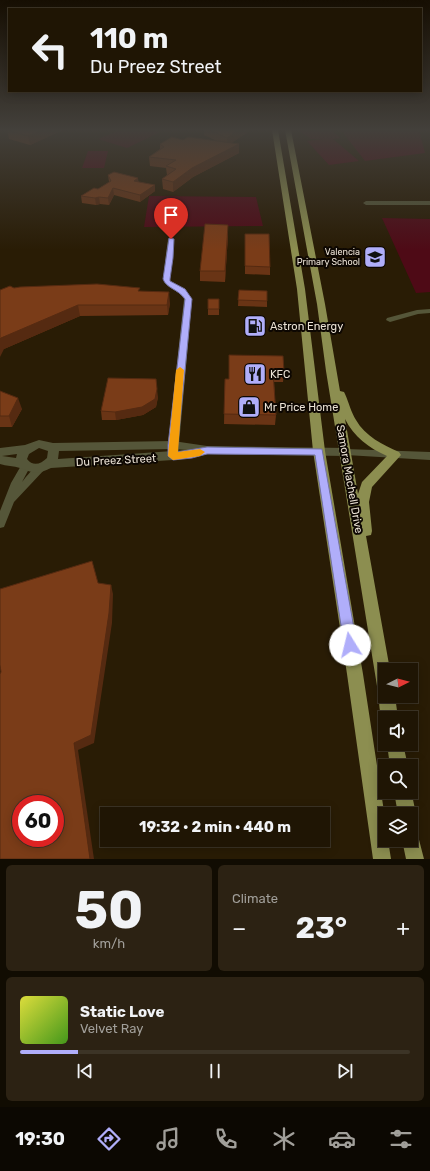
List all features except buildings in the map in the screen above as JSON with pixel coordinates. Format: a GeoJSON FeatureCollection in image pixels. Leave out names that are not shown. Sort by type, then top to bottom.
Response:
{"type":"FeatureCollection","features":[{"type":"Feature","properties":{"kind":"main road"},"geometry":{"type":"LineString","coordinates":[[281,170],[301,289],[319,451],[355,674],[382,859]]}},
{"type":"Feature","properties":{"kind":"main road","name":"Samora Machell Drive"},"geometry":{"type":"LineString","coordinates":[[296,170],[321,304],[331,371],[381,663]]}},
{"type":"Feature","properties":{"kind":"main road"},"geometry":{"type":"LineString","coordinates":[[331,371],[354,425],[382,449],[396,455],[366,485],[363,502],[375,627]]}},
{"type":"Feature","properties":{"kind":"main road"},"geometry":{"type":"LineString","coordinates":[[413,847],[415,859]]}},
{"type":"Feature","properties":{"kind":"street"},"geometry":{"type":"LineString","coordinates":[[366,203],[430,203]]}},
{"type":"Feature","properties":{"kind":"street"},"geometry":{"type":"LineString","coordinates":[[171,239],[170,258],[166,279],[168,282],[183,290],[188,299],[173,450]]}},
{"type":"Feature","properties":{"kind":"street"},"geometry":{"type":"LineString","coordinates":[[390,320],[417,312],[430,311]]}},
{"type":"Feature","properties":{"kind":"street"},"geometry":{"type":"LineString","coordinates":[[0,452],[26,449],[39,444],[53,449],[54,456],[8,502]]}},
{"type":"Feature","properties":{"kind":"street","name":"Du Preez Street"},"geometry":{"type":"LineString","coordinates":[[50,447],[173,450],[192,454],[207,450],[346,452]]}},
{"type":"Feature","properties":{"kind":"street"},"geometry":{"type":"LineString","coordinates":[[0,524],[24,465],[21,457],[26,449]]}},
{"type":"Feature","properties":{"kind":"street","name":"Du Preez Street"},"geometry":{"type":"LineString","coordinates":[[44,466],[173,450]]}},
{"type":"Feature","properties":{"kind":"street"},"geometry":{"type":"LineString","coordinates":[[346,452],[430,456]]}},
{"type":"Feature","properties":{"kind":"street"},"geometry":{"type":"LineString","coordinates":[[0,460],[24,465],[29,469],[44,466]]}},
{"type":"Feature","properties":{"kind":"shaded area"},"geometry":{"type":"Polygon","coordinates":[[[149,196],[256,197],[263,226],[144,227],[149,196]]]}},
{"type":"Feature","properties":{"kind":"shaded area"},"geometry":{"type":"Polygon","coordinates":[[[382,218],[430,219],[430,292],[416,293],[382,218]]]}},
{"type":"Feature","properties":{"kind":"slow traffic"},"geometry":{"type":"LineString","coordinates":[[180,370],[172,445],[173,456],[200,452]]}},
{"type":"Feature","properties":{"kind":"place","name":"Valencia Primary School"},"geometry":{"type":"Point","coordinates":[375,257]}},
{"type":"Feature","properties":{"kind":"place","name":"Astron Energy"},"geometry":{"type":"Point","coordinates":[255,326]}},
{"type":"Feature","properties":{"kind":"place","name":"KFC"},"geometry":{"type":"Point","coordinates":[255,374]}},
{"type":"Feature","properties":{"kind":"place","name":"Mr Price Home"},"geometry":{"type":"Point","coordinates":[249,407]}},
{"type":"Feature","properties":{"kind":"route"},"geometry":{"type":"LineString","coordinates":[[171,239],[170,258],[166,279],[172,286],[183,290],[188,299],[172,445],[173,456],[192,454],[207,450],[319,451],[350,645]]}}]}
